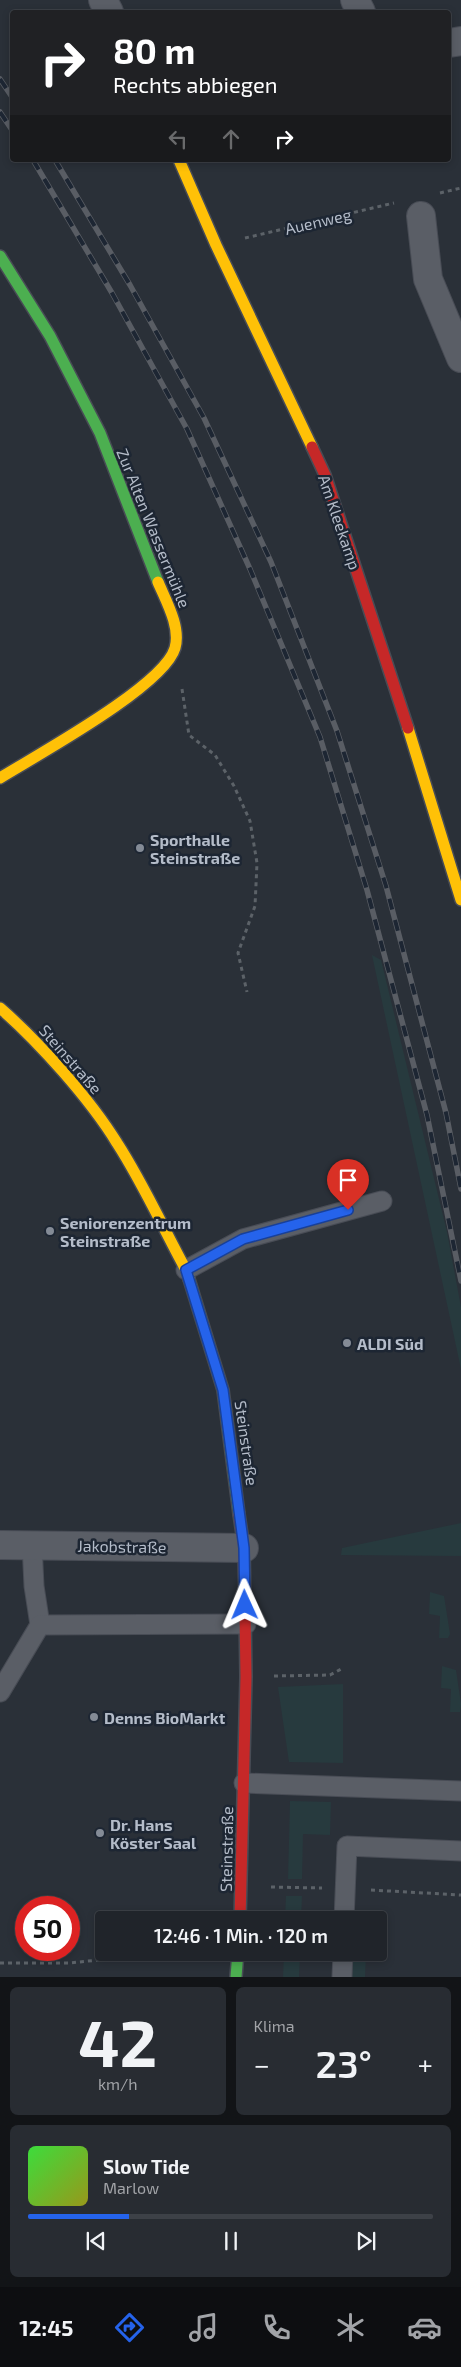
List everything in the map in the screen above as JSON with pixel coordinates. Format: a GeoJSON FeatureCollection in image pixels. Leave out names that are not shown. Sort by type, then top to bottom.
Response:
{"type":"FeatureCollection","features":[{"type":"Feature","properties":{"kind":"street","name":"Am Kleekamp"},"geometry":{"type":"LineString","coordinates":[[180,162],[216,245],[325,475],[410,732],[461,900]]}},
{"type":"Feature","properties":{"kind":"street"},"geometry":{"type":"LineString","coordinates":[[411,209],[428,279],[461,358]]}},
{"type":"Feature","properties":{"kind":"street","name":"Zur Alten Wassermühle"},"geometry":{"type":"LineString","coordinates":[[0,256],[50,336],[100,433],[174,622],[175,647]]}},
{"type":"Feature","properties":{"kind":"street"},"geometry":{"type":"LineString","coordinates":[[0,778],[133,695],[165,665],[175,647]]}},
{"type":"Feature","properties":{"kind":"street","name":"Steinstraße"},"geometry":{"type":"LineString","coordinates":[[0,1008],[22,1028],[79,1092],[118,1142],[186,1270],[223,1390],[244,1548],[246,1676],[240,1911]]}},
{"type":"Feature","properties":{"kind":"street","name":"Jakobstraße"},"geometry":{"type":"LineString","coordinates":[[0,1545],[244,1548]]}},
{"type":"Feature","properties":{"kind":"street"},"geometry":{"type":"LineString","coordinates":[[236,1977],[237,1961]]}},
{"type":"Feature","properties":{"kind":"lane"},"geometry":{"type":"LineString","coordinates":[[186,1270],[243,1239],[382,1201]]}},
{"type":"Feature","properties":{"kind":"lane"},"geometry":{"type":"LineString","coordinates":[[0,1692],[40,1624],[34,1586],[32,1544]]}},
{"type":"Feature","properties":{"kind":"lane"},"geometry":{"type":"LineString","coordinates":[[40,1624],[246,1624]]}},
{"type":"Feature","properties":{"kind":"lane"},"geometry":{"type":"LineString","coordinates":[[244,1783],[461,1791]]}},
{"type":"Feature","properties":{"kind":"lane"},"geometry":{"type":"LineString","coordinates":[[344,1911],[347,1846],[461,1851]]}},
{"type":"Feature","properties":{"kind":"lane"},"geometry":{"type":"LineString","coordinates":[[342,1977],[343,1961]]}},
{"type":"Feature","properties":{"kind":"path","name":"Auenweg"},"geometry":{"type":"LineString","coordinates":[[216,245],[411,209]]}},
{"type":"Feature","properties":{"kind":"path"},"geometry":{"type":"LineString","coordinates":[[175,647],[189,735],[215,755],[234,786],[250,821],[257,862],[255,906],[238,953],[247,992]]}},
{"type":"Feature","properties":{"kind":"path"},"geometry":{"type":"LineString","coordinates":[[246,1676],[330,1675],[343,1668]]}},
{"type":"Feature","properties":{"kind":"path"},"geometry":{"type":"LineString","coordinates":[[0,1963],[69,1963],[95,1960]]}},
{"type":"Feature","properties":{"kind":"green space"},"geometry":{"type":"Polygon","coordinates":[[[372,955],[381,960],[447,1232],[461,1307],[461,1369],[372,955]]]}},
{"type":"Feature","properties":{"kind":"green space"},"geometry":{"type":"Polygon","coordinates":[[[461,1523],[461,1556],[341,1555],[342,1548],[461,1523]]]}},
{"type":"Feature","properties":{"kind":"green space"},"geometry":{"type":"Polygon","coordinates":[[[430,1592],[444,1596],[450,1634],[448,1638],[439,1638],[440,1616],[429,1614],[430,1592]]]}},
{"type":"Feature","properties":{"kind":"green space"},"geometry":{"type":"Polygon","coordinates":[[[442,1666],[456,1670],[461,1704],[460,1712],[450,1712],[451,1689],[441,1688],[442,1666]]]}},
{"type":"Feature","properties":{"kind":"green space"},"geometry":{"type":"Polygon","coordinates":[[[343,1684],[343,1763],[289,1762],[278,1687],[343,1684]]]}},
{"type":"Feature","properties":{"kind":"green space"},"geometry":{"type":"Polygon","coordinates":[[[290,1801],[331,1802],[330,1835],[303,1834],[302,1879],[288,1879],[290,1801]]]}},
{"type":"Feature","properties":{"kind":"green space"},"geometry":{"type":"Polygon","coordinates":[[[286,1896],[302,1896],[301,1911],[285,1911],[286,1896]]]}},
{"type":"Feature","properties":{"kind":"green space"},"geometry":{"type":"Polygon","coordinates":[[[284,1961],[300,1961],[299,1977],[283,1977],[284,1961]]]}},
{"type":"Feature","properties":{"kind":"green space"},"geometry":{"type":"Polygon","coordinates":[[[353,1961],[366,1961],[365,1977],[352,1977],[353,1961]]]}},
{"type":"Feature","properties":{"kind":"railway"},"geometry":{"type":"LineString","coordinates":[[0,79],[10,94]]}},
{"type":"Feature","properties":{"kind":"railway"},"geometry":{"type":"LineString","coordinates":[[0,112],[10,127]]}},
{"type":"Feature","properties":{"kind":"railway"},"geometry":{"type":"LineString","coordinates":[[34,162],[112,293],[187,429],[250,569],[320,737],[367,890],[427,1115],[461,1281]]}},
{"type":"Feature","properties":{"kind":"railway"},"geometry":{"type":"LineString","coordinates":[[56,162],[130,285],[204,418],[271,562],[337,731],[386,886],[446,1113],[461,1189]]}},
{"type":"Feature","properties":{"kind":"traffic: fast"},"geometry":{"type":"LineString","coordinates":[[0,256],[50,336],[100,433],[158,582]]}},
{"type":"Feature","properties":{"kind":"traffic: fast"},"geometry":{"type":"LineString","coordinates":[[189,1279],[223,1390],[239,1514]]}},
{"type":"Feature","properties":{"kind":"traffic: fast"},"geometry":{"type":"LineString","coordinates":[[236,1977],[237,1961]]}},
{"type":"Feature","properties":{"kind":"traffic: slow"},"geometry":{"type":"LineString","coordinates":[[180,162],[216,245],[312,447]]}},
{"type":"Feature","properties":{"kind":"traffic: slow"},"geometry":{"type":"LineString","coordinates":[[0,778],[69,737],[125,700],[166,664],[175,648],[176,632],[172,614],[158,582]]}},
{"type":"Feature","properties":{"kind":"traffic: slow"},"geometry":{"type":"LineString","coordinates":[[408,728],[461,900]]}},
{"type":"Feature","properties":{"kind":"traffic: slow"},"geometry":{"type":"LineString","coordinates":[[0,1008],[31,1037],[63,1072],[106,1126],[144,1190],[189,1279]]}},
{"type":"Feature","properties":{"kind":"traffic: jam"},"geometry":{"type":"LineString","coordinates":[[312,447],[325,475],[408,728]]}},
{"type":"Feature","properties":{"kind":"traffic: jam"},"geometry":{"type":"LineString","coordinates":[[239,1514],[244,1548],[246,1677],[240,1911]]}},
{"type":"Feature","properties":{"kind":"place","name":"Sporthalle Steinstraße"},"geometry":{"type":"Point","coordinates":[140,848]}},
{"type":"Feature","properties":{"kind":"place","name":"Seniorenzentrum Steinstraße"},"geometry":{"type":"Point","coordinates":[50,1231]}},
{"type":"Feature","properties":{"kind":"place","name":"ALDI Süd"},"geometry":{"type":"Point","coordinates":[347,1343]}},
{"type":"Feature","properties":{"kind":"place","name":"Denns BioMarkt"},"geometry":{"type":"Point","coordinates":[94,1717]}},
{"type":"Feature","properties":{"kind":"place","name":"Dr. Hans Köster Saal"},"geometry":{"type":"Point","coordinates":[100,1833]}},
{"type":"Feature","properties":{"kind":"route"},"geometry":{"type":"LineString","coordinates":[[245,1605],[244,1548],[223,1390],[186,1270],[243,1239],[348,1210]]}}]}
